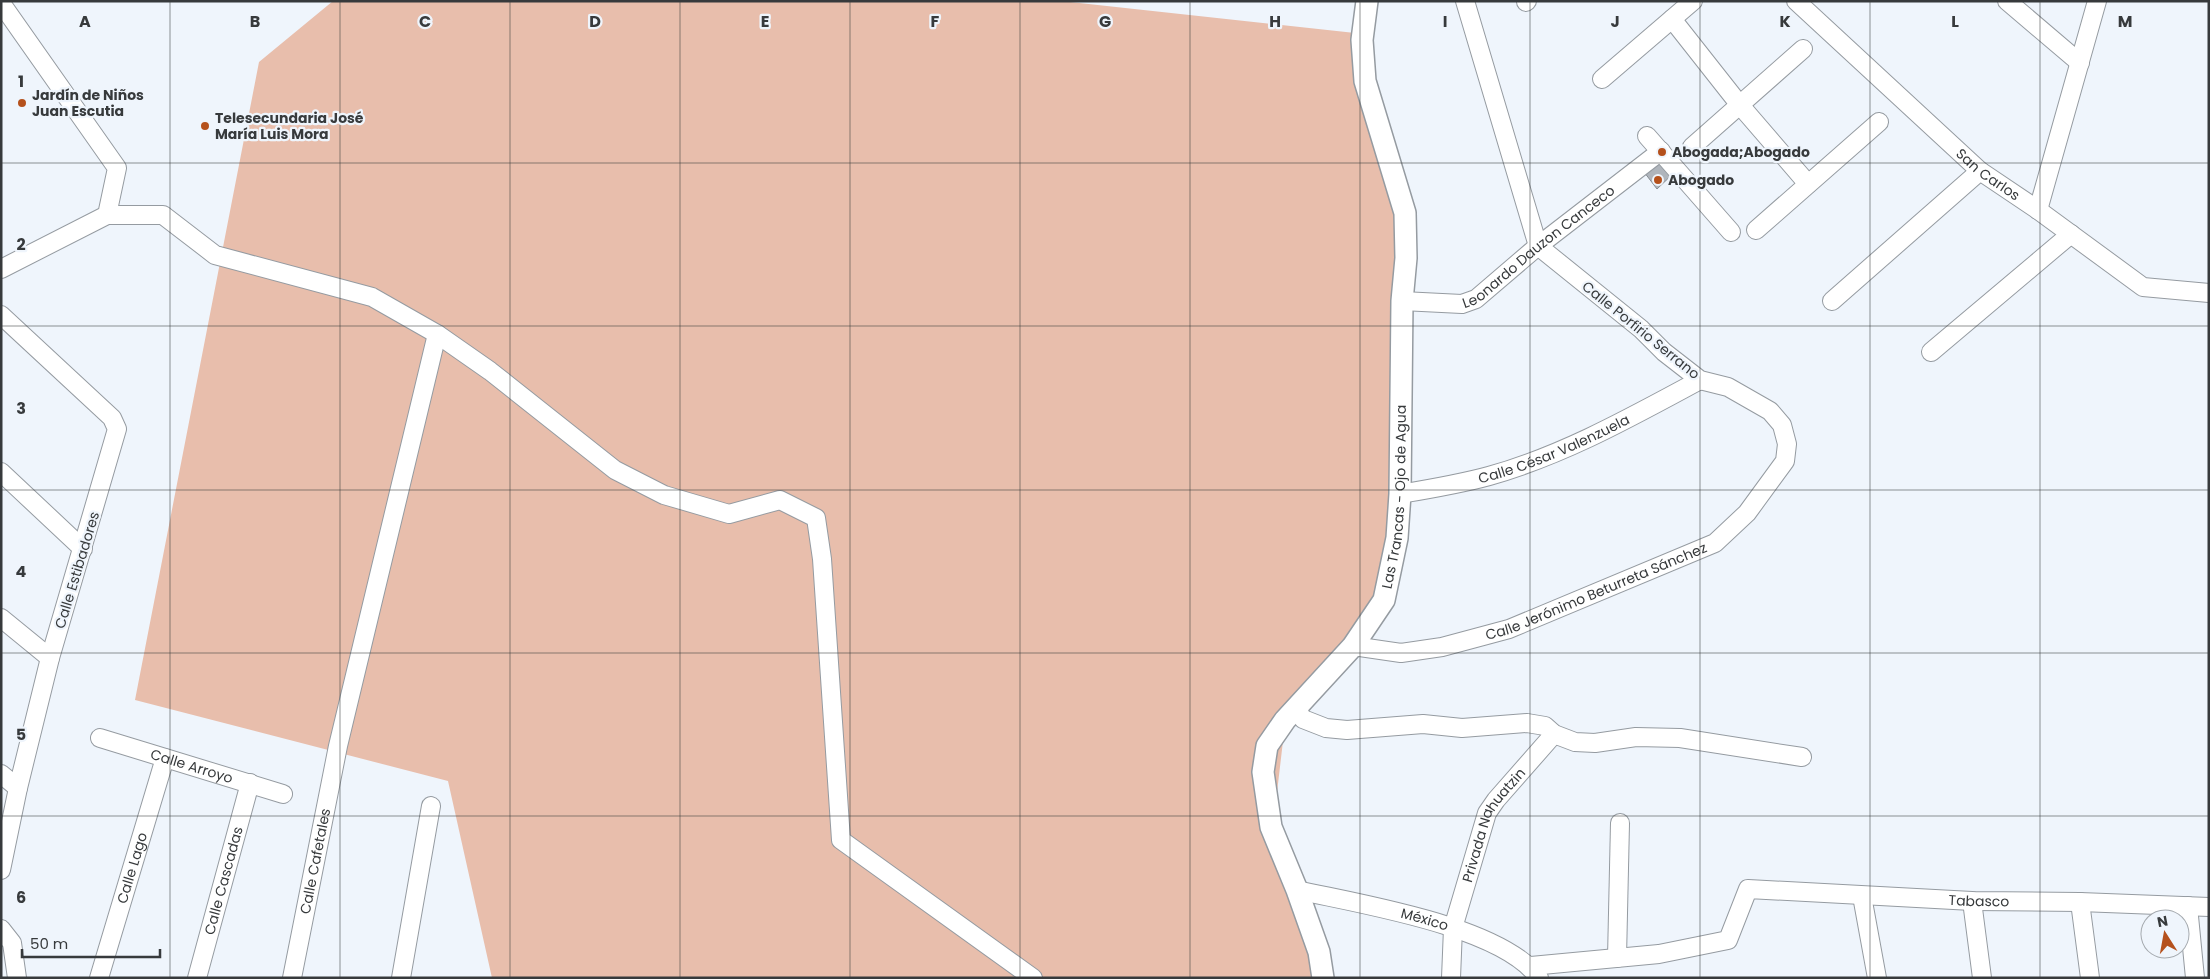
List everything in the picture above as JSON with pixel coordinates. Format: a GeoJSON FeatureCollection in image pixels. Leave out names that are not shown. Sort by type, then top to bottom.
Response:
{"type":"FeatureCollection","features":[{"type":"Feature","properties":{"kind":"street","name":"Las Trancas - Ojo de Agua"},"geometry":{"type":"LineString","coordinates":[[1323,978],[1319,952],[1297,890],[1271,827],[1263,772],[1267,746],[1296,708],[1353,646],[1384,600],[1397,538],[1400,494],[1402,301],[1406,258],[1404,213],[1365,80],[1362,40],[1367,1]]}},
{"type":"Feature","properties":{"kind":"street"},"geometry":{"type":"LineString","coordinates":[[1465,1],[1538,246]]}},
{"type":"Feature","properties":{"kind":"street"},"geometry":{"type":"LineString","coordinates":[[1602,79],[1693,1]]}},
{"type":"Feature","properties":{"kind":"street","name":"San Carlos"},"geometry":{"type":"LineString","coordinates":[[1796,1],[1980,171],[2038,210],[2143,287],[2209,293]]}},
{"type":"Feature","properties":{"kind":"street"},"geometry":{"type":"LineString","coordinates":[[2006,1],[2080,63]]}},
{"type":"Feature","properties":{"kind":"street"},"geometry":{"type":"LineString","coordinates":[[2038,210],[2097,1]]}},
{"type":"Feature","properties":{"kind":"street"},"geometry":{"type":"LineString","coordinates":[[5,6],[117,168],[107,215]]}},
{"type":"Feature","properties":{"kind":"street"},"geometry":{"type":"LineString","coordinates":[[1672,19],[1739,104],[1808,184]]}},
{"type":"Feature","properties":{"kind":"street"},"geometry":{"type":"LineString","coordinates":[[1692,146],[1803,49]]}},
{"type":"Feature","properties":{"kind":"street"},"geometry":{"type":"LineString","coordinates":[[1756,230],[1879,122]]}},
{"type":"Feature","properties":{"kind":"street"},"geometry":{"type":"LineString","coordinates":[[1647,136],[1731,232]]}},
{"type":"Feature","properties":{"kind":"street","name":"Leonardo Dauzon Canceco"},"geometry":{"type":"LineString","coordinates":[[1402,301],[1462,304],[1476,299],[1538,246],[1661,151]]}},
{"type":"Feature","properties":{"kind":"street"},"geometry":{"type":"LineString","coordinates":[[1832,301],[1980,171]]}},
{"type":"Feature","properties":{"kind":"street"},"geometry":{"type":"LineString","coordinates":[[1,269],[107,215],[163,215],[214,255],[372,297],[437,334],[490,371],[616,470],[664,495],[729,514],[780,500],[816,518],[822,559],[841,840],[1033,978]]}},
{"type":"Feature","properties":{"kind":"street"},"geometry":{"type":"LineString","coordinates":[[1931,352],[2071,234]]}},
{"type":"Feature","properties":{"kind":"street","name":"Calle Porfirio Serrano"},"geometry":{"type":"LineString","coordinates":[[1538,246],[1641,329],[1664,352],[1700,380],[1728,387],[1770,411],[1782,425],[1787,444]]}},
{"type":"Feature","properties":{"kind":"street","name":"Calle Estibadores"},"geometry":{"type":"LineString","coordinates":[[1,315],[112,418],[117,429],[84,549],[50,658],[18,788],[1,870]]}},
{"type":"Feature","properties":{"kind":"street","name":"Calle Cafetales"},"geometry":{"type":"LineString","coordinates":[[292,978],[338,746],[437,334]]}},
{"type":"Feature","properties":{"kind":"street","name":"Calle César Valenzuela"},"geometry":{"type":"LineString","coordinates":[[1400,494],[1441,488],[1490,476],[1544,456],[1609,428],[1700,380]]}},
{"type":"Feature","properties":{"kind":"street","name":"Calle Jerónimo Beturreta Sánchez"},"geometry":{"type":"LineString","coordinates":[[1353,646],[1401,653],[1442,647],[1509,629],[1715,543],[1747,513],[1785,461],[1787,444]]}},
{"type":"Feature","properties":{"kind":"street"},"geometry":{"type":"LineString","coordinates":[[1,472],[84,549]]}},
{"type":"Feature","properties":{"kind":"street"},"geometry":{"type":"LineString","coordinates":[[1,618],[50,658]]}},
{"type":"Feature","properties":{"kind":"street"},"geometry":{"type":"LineString","coordinates":[[1296,708],[1303,718],[1326,728],[1346,730],[1423,724],[1462,728],[1527,723],[1546,726],[1554,734],[1575,742],[1595,743],[1636,737],[1680,738],[1802,757]]}},
{"type":"Feature","properties":{"kind":"street","name":"Privada Nahuatzin"},"geometry":{"type":"LineString","coordinates":[[1451,978],[1453,928],[1487,813],[1496,800],[1554,734]]}},
{"type":"Feature","properties":{"kind":"street","name":"Calle Arroyo"},"geometry":{"type":"LineString","coordinates":[[100,738],[283,794]]}},
{"type":"Feature","properties":{"kind":"street","name":"Calle Lago"},"geometry":{"type":"LineString","coordinates":[[99,978],[166,758]]}},
{"type":"Feature","properties":{"kind":"street"},"geometry":{"type":"LineString","coordinates":[[1,774],[18,788]]}},
{"type":"Feature","properties":{"kind":"street","name":"Calle Cascadas"},"geometry":{"type":"LineString","coordinates":[[197,978],[250,783]]}},
{"type":"Feature","properties":{"kind":"street"},"geometry":{"type":"LineString","coordinates":[[401,978],[431,806]]}},
{"type":"Feature","properties":{"kind":"street"},"geometry":{"type":"LineString","coordinates":[[1535,972],[1617,958],[1620,823]]}},
{"type":"Feature","properties":{"kind":"street","name":"Tabasco"},"geometry":{"type":"LineString","coordinates":[[1617,958],[1659,954],[1728,940],[1748,889],[1972,901],[2080,902],[2209,908]]}},
{"type":"Feature","properties":{"kind":"street","name":"México"},"geometry":{"type":"LineString","coordinates":[[1297,890],[1443,924],[1497,945],[1535,972]]}},
{"type":"Feature","properties":{"kind":"street"},"geometry":{"type":"LineString","coordinates":[[1862,896],[1877,978]]}},
{"type":"Feature","properties":{"kind":"street"},"geometry":{"type":"LineString","coordinates":[[1972,901],[1982,978]]}},
{"type":"Feature","properties":{"kind":"street"},"geometry":{"type":"LineString","coordinates":[[2080,902],[2090,978]]}},
{"type":"Feature","properties":{"kind":"street"},"geometry":{"type":"LineString","coordinates":[[2188,906],[2195,978]]}},
{"type":"Feature","properties":{"kind":"street"},"geometry":{"type":"LineString","coordinates":[[1,929],[12,943],[18,978]]}},
{"type":"Feature","properties":{"kind":"shaded area"},"geometry":{"type":"Polygon","coordinates":[[[333,1],[1061,1],[1355,33],[1412,232],[1386,590],[1285,724],[1274,818],[1314,978],[492,978],[448,781],[135,700],[259,62],[333,1]]]}},
{"type":"Feature","properties":{"kind":"building","name":"Abogado"},"geometry":{"type":"Polygon","coordinates":[[[1662,152],[1677,170],[1657,189],[1641,168],[1662,152]]]}},
{"type":"Feature","properties":{"kind":"place","name":"Jardín de Niños Juan Escutia"},"geometry":{"type":"Point","coordinates":[22,103]}},
{"type":"Feature","properties":{"kind":"place","name":"Telesecundaria José María Luis Mora"},"geometry":{"type":"Point","coordinates":[205,126]}},
{"type":"Feature","properties":{"kind":"place","name":"Abogada;Abogado"},"geometry":{"type":"Point","coordinates":[1662,152]}},
{"type":"Feature","properties":{"kind":"place","name":"Abogado"},"geometry":{"type":"Point","coordinates":[1658,180]}}]}
